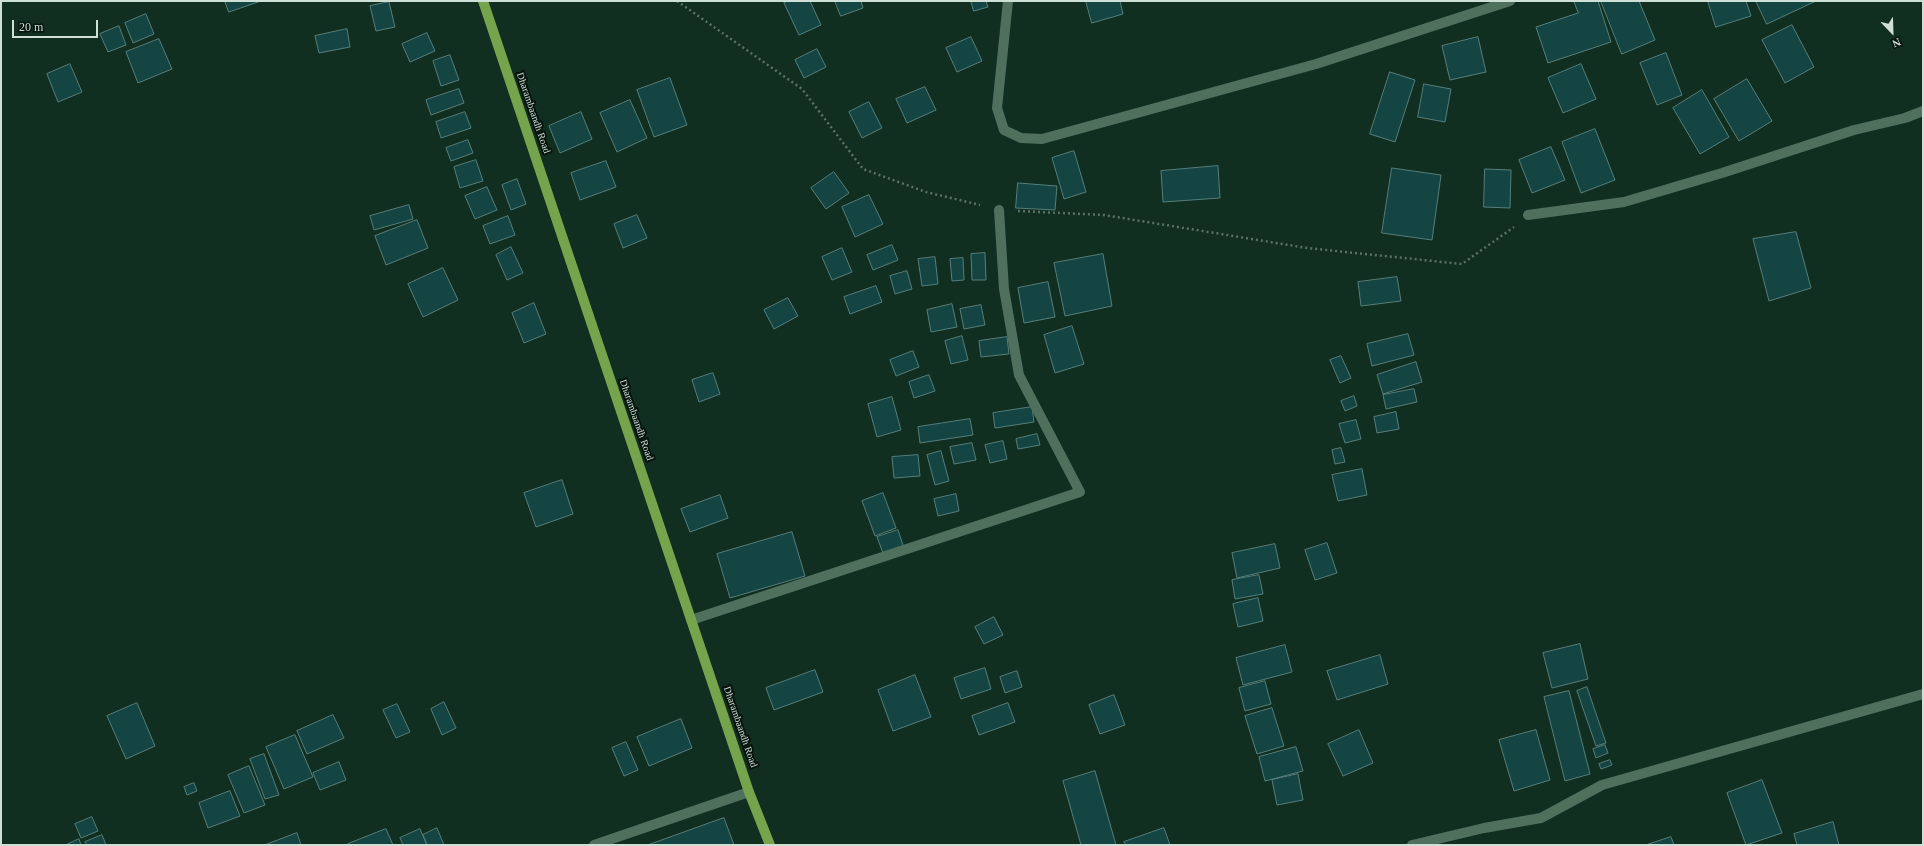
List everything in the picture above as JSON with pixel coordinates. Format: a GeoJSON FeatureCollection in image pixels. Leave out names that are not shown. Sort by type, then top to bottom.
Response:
{"type":"FeatureCollection","features":[{"type":"Feature","properties":{"kind":"main road","name":"Dharambaandh Road"},"geometry":{"type":"LineString","coordinates":[[483,1],[749,792],[770,845]]}},
{"type":"Feature","properties":{"kind":"street"},"geometry":{"type":"LineString","coordinates":[[1008,1],[997,108],[1004,130],[1020,138],[1042,139],[1316,64],[1510,1]]}},
{"type":"Feature","properties":{"kind":"street"},"geometry":{"type":"LineString","coordinates":[[1528,215],[1624,202],[1722,173],[1854,130],[1905,118],[1923,111]]}},
{"type":"Feature","properties":{"kind":"street"},"geometry":{"type":"LineString","coordinates":[[691,620],[1080,492],[1019,375],[1004,289],[999,210]]}},
{"type":"Feature","properties":{"kind":"street"},"geometry":{"type":"LineString","coordinates":[[1412,845],[1541,818],[1602,785],[1923,694]]}},
{"type":"Feature","properties":{"kind":"street"},"geometry":{"type":"LineString","coordinates":[[594,845],[749,792]]}},
{"type":"Feature","properties":{"kind":"path"},"geometry":{"type":"LineString","coordinates":[[677,1],[802,90],[863,169],[926,192],[999,210],[1104,215],[1307,248],[1462,264],[1495,242],[1528,215]]}},
{"type":"Feature","properties":{"kind":"building"},"geometry":{"type":"Polygon","coordinates":[[[225,1],[261,1],[229,12],[225,1]]]}},
{"type":"Feature","properties":{"kind":"building"},"geometry":{"type":"Polygon","coordinates":[[[788,1],[810,1],[821,25],[799,35],[784,3],[788,1]]]}},
{"type":"Feature","properties":{"kind":"building"},"geometry":{"type":"Polygon","coordinates":[[[835,1],[861,1],[863,8],[841,16],[835,1]]]}},
{"type":"Feature","properties":{"kind":"building"},"geometry":{"type":"Polygon","coordinates":[[[971,1],[986,1],[988,7],[974,11],[971,1]]]}},
{"type":"Feature","properties":{"kind":"building"},"geometry":{"type":"Polygon","coordinates":[[[1086,1],[1120,1],[1123,14],[1092,23],[1086,1]]]}},
{"type":"Feature","properties":{"kind":"building"},"geometry":{"type":"Polygon","coordinates":[[[1574,1],[1598,1],[1611,42],[1548,63],[1536,27],[1578,13],[1574,1]]]}},
{"type":"Feature","properties":{"kind":"building"},"geometry":{"type":"Polygon","coordinates":[[[1601,1],[1639,1],[1655,40],[1622,54],[1601,1]]]}},
{"type":"Feature","properties":{"kind":"building"},"geometry":{"type":"Polygon","coordinates":[[[1708,1],[1746,1],[1751,16],[1716,27],[1708,1]]]}},
{"type":"Feature","properties":{"kind":"building"},"geometry":{"type":"Polygon","coordinates":[[[1756,1],[1816,1],[1767,24],[1756,1]]]}},
{"type":"Feature","properties":{"kind":"building"},"geometry":{"type":"Polygon","coordinates":[[[389,2],[395,27],[376,31],[370,6],[389,2]]]}},
{"type":"Feature","properties":{"kind":"building"},"geometry":{"type":"Polygon","coordinates":[[[146,14],[154,34],[133,43],[125,23],[146,14]]]}},
{"type":"Feature","properties":{"kind":"building"},"geometry":{"type":"Polygon","coordinates":[[[1792,25],[1814,67],[1785,83],[1762,40],[1792,25]]]}},
{"type":"Feature","properties":{"kind":"building"},"geometry":{"type":"Polygon","coordinates":[[[119,26],[126,45],[108,52],[100,34],[119,26]]]}},
{"type":"Feature","properties":{"kind":"building"},"geometry":{"type":"Polygon","coordinates":[[[347,29],[350,47],[319,53],[315,36],[347,29]]]}},
{"type":"Feature","properties":{"kind":"building"},"geometry":{"type":"Polygon","coordinates":[[[427,33],[435,51],[410,62],[402,44],[427,33]]]}},
{"type":"Feature","properties":{"kind":"building"},"geometry":{"type":"Polygon","coordinates":[[[971,37],[982,61],[957,72],[946,48],[971,37]]]}},
{"type":"Feature","properties":{"kind":"building"},"geometry":{"type":"Polygon","coordinates":[[[1478,37],[1486,72],[1450,80],[1442,46],[1478,37]]]}},
{"type":"Feature","properties":{"kind":"building"},"geometry":{"type":"Polygon","coordinates":[[[159,39],[172,69],[138,83],[126,52],[159,39]]]}},
{"type":"Feature","properties":{"kind":"building"},"geometry":{"type":"Polygon","coordinates":[[[817,49],[826,67],[804,78],[795,60],[817,49]]]}},
{"type":"Feature","properties":{"kind":"building"},"geometry":{"type":"Polygon","coordinates":[[[1666,53],[1682,95],[1657,105],[1640,63],[1666,53]]]}},
{"type":"Feature","properties":{"kind":"building"},"geometry":{"type":"Polygon","coordinates":[[[450,55],[459,80],[441,86],[433,61],[450,55]]]}},
{"type":"Feature","properties":{"kind":"building"},"geometry":{"type":"Polygon","coordinates":[[[70,64],[82,92],[58,102],[47,74],[70,64]]]}},
{"type":"Feature","properties":{"kind":"building"},"geometry":{"type":"Polygon","coordinates":[[[1581,64],[1596,99],[1563,113],[1548,78],[1581,64]]]}},
{"type":"Feature","properties":{"kind":"building"},"geometry":{"type":"Polygon","coordinates":[[[1390,72],[1415,80],[1395,142],[1370,134],[1390,72]]]}},
{"type":"Feature","properties":{"kind":"building"},"geometry":{"type":"Polygon","coordinates":[[[670,78],[687,125],[654,137],[637,90],[670,78]]]}},
{"type":"Feature","properties":{"kind":"building"},"geometry":{"type":"Polygon","coordinates":[[[1747,79],[1772,121],[1739,141],[1714,99],[1747,79]]]}},
{"type":"Feature","properties":{"kind":"building"},"geometry":{"type":"Polygon","coordinates":[[[1424,84],[1451,89],[1445,122],[1418,117],[1424,84]]]}},
{"type":"Feature","properties":{"kind":"building"},"geometry":{"type":"Polygon","coordinates":[[[925,87],[936,110],[907,123],[896,99],[925,87]]]}},
{"type":"Feature","properties":{"kind":"building"},"geometry":{"type":"Polygon","coordinates":[[[459,89],[464,103],[431,115],[426,100],[459,89]]]}},
{"type":"Feature","properties":{"kind":"building"},"geometry":{"type":"Polygon","coordinates":[[[1702,90],[1729,137],[1700,154],[1673,108],[1702,90]]]}},
{"type":"Feature","properties":{"kind":"building"},"geometry":{"type":"Polygon","coordinates":[[[630,100],[647,138],[617,152],[600,113],[630,100]]]}},
{"type":"Feature","properties":{"kind":"building"},"geometry":{"type":"Polygon","coordinates":[[[869,102],[882,128],[862,138],[849,112],[869,102]]]}},
{"type":"Feature","properties":{"kind":"building"},"geometry":{"type":"Polygon","coordinates":[[[465,112],[471,128],[441,138],[436,122],[465,112]]]}},
{"type":"Feature","properties":{"kind":"building"},"geometry":{"type":"Polygon","coordinates":[[[581,112],[592,139],[560,153],[549,126],[581,112]]]}},
{"type":"Feature","properties":{"kind":"building"},"geometry":{"type":"Polygon","coordinates":[[[1595,129],[1615,180],[1581,193],[1562,142],[1595,129]]]}},
{"type":"Feature","properties":{"kind":"building"},"geometry":{"type":"Polygon","coordinates":[[[468,140],[473,153],[451,161],[446,148],[468,140]]]}},
{"type":"Feature","properties":{"kind":"building"},"geometry":{"type":"Polygon","coordinates":[[[1551,147],[1565,180],[1532,193],[1519,160],[1551,147]]]}},
{"type":"Feature","properties":{"kind":"building"},"geometry":{"type":"Polygon","coordinates":[[[1074,151],[1086,192],[1064,199],[1052,158],[1074,151]]]}},
{"type":"Feature","properties":{"kind":"building"},"geometry":{"type":"Polygon","coordinates":[[[476,160],[483,181],[460,188],[454,167],[476,160]]]}},
{"type":"Feature","properties":{"kind":"building"},"geometry":{"type":"Polygon","coordinates":[[[606,161],[616,187],[580,200],[571,173],[606,161]]]}},
{"type":"Feature","properties":{"kind":"building"},"geometry":{"type":"Polygon","coordinates":[[[1218,166],[1220,198],[1163,202],[1161,171],[1218,166]]]}},
{"type":"Feature","properties":{"kind":"building"},"geometry":{"type":"Polygon","coordinates":[[[1392,168],[1441,175],[1432,240],[1382,233],[1392,168]]]}},
{"type":"Feature","properties":{"kind":"building"},"geometry":{"type":"Polygon","coordinates":[[[1485,169],[1511,170],[1510,208],[1484,207],[1485,169]]]}},
{"type":"Feature","properties":{"kind":"building"},"geometry":{"type":"Polygon","coordinates":[[[834,172],[849,193],[826,209],[811,188],[834,172]]]}},
{"type":"Feature","properties":{"kind":"building"},"geometry":{"type":"Polygon","coordinates":[[[517,179],[526,204],[511,210],[502,185],[517,179]]]}},
{"type":"Feature","properties":{"kind":"building"},"geometry":{"type":"Polygon","coordinates":[[[1018,183],[1057,186],[1055,210],[1016,208],[1018,183]]]}},
{"type":"Feature","properties":{"kind":"building"},"geometry":{"type":"Polygon","coordinates":[[[487,187],[497,210],[475,219],[465,196],[487,187]]]}},
{"type":"Feature","properties":{"kind":"building"},"geometry":{"type":"Polygon","coordinates":[[[869,195],[883,224],[855,237],[842,207],[869,195]]]}},
{"type":"Feature","properties":{"kind":"building"},"geometry":{"type":"Polygon","coordinates":[[[409,205],[413,219],[374,230],[370,216],[409,205]]]}},
{"type":"Feature","properties":{"kind":"building"},"geometry":{"type":"Polygon","coordinates":[[[637,215],[647,238],[623,248],[614,224],[637,215]]]}},
{"type":"Feature","properties":{"kind":"building"},"geometry":{"type":"Polygon","coordinates":[[[508,216],[515,235],[490,244],[483,226],[508,216]]]}},
{"type":"Feature","properties":{"kind":"building"},"geometry":{"type":"Polygon","coordinates":[[[417,220],[428,248],[386,265],[375,236],[417,220]]]}},
{"type":"Feature","properties":{"kind":"building"},"geometry":{"type":"Polygon","coordinates":[[[1796,232],[1811,288],[1769,301],[1753,239],[1796,232]]]}},
{"type":"Feature","properties":{"kind":"building"},"geometry":{"type":"Polygon","coordinates":[[[892,245],[898,260],[873,270],[867,255],[892,245]]]}},
{"type":"Feature","properties":{"kind":"building"},"geometry":{"type":"Polygon","coordinates":[[[511,247],[523,273],[507,280],[496,255],[511,247]]]}},
{"type":"Feature","properties":{"kind":"building"},"geometry":{"type":"Polygon","coordinates":[[[842,248],[852,272],[832,280],[822,257],[842,248]]]}},
{"type":"Feature","properties":{"kind":"building"},"geometry":{"type":"Polygon","coordinates":[[[985,253],[986,280],[972,280],[971,254],[985,253]]]}},
{"type":"Feature","properties":{"kind":"building"},"geometry":{"type":"Polygon","coordinates":[[[1103,254],[1112,306],[1065,316],[1054,263],[1103,254]]]}},
{"type":"Feature","properties":{"kind":"building"},"geometry":{"type":"Polygon","coordinates":[[[935,257],[938,284],[922,286],[918,259],[935,257]]]}},
{"type":"Feature","properties":{"kind":"building"},"geometry":{"type":"Polygon","coordinates":[[[963,258],[964,280],[952,281],[950,259],[963,258]]]}},
{"type":"Feature","properties":{"kind":"building"},"geometry":{"type":"Polygon","coordinates":[[[443,268],[458,300],[423,317],[408,284],[443,268]]]}},
{"type":"Feature","properties":{"kind":"building"},"geometry":{"type":"Polygon","coordinates":[[[907,271],[912,289],[895,294],[890,276],[907,271]]]}},
{"type":"Feature","properties":{"kind":"building"},"geometry":{"type":"Polygon","coordinates":[[[1397,277],[1401,301],[1361,306],[1358,282],[1397,277]]]}},
{"type":"Feature","properties":{"kind":"building"},"geometry":{"type":"Polygon","coordinates":[[[1048,282],[1055,317],[1024,323],[1018,288],[1048,282]]]}},
{"type":"Feature","properties":{"kind":"building"},"geometry":{"type":"Polygon","coordinates":[[[876,286],[882,302],[850,314],[844,297],[876,286]]]}},
{"type":"Feature","properties":{"kind":"building"},"geometry":{"type":"Polygon","coordinates":[[[788,298],[798,316],[774,329],[764,310],[788,298]]]}},
{"type":"Feature","properties":{"kind":"building"},"geometry":{"type":"Polygon","coordinates":[[[534,303],[546,334],[524,343],[512,313],[534,303]]]}},
{"type":"Feature","properties":{"kind":"building"},"geometry":{"type":"Polygon","coordinates":[[[952,304],[957,327],[931,332],[927,310],[952,304]]]}},
{"type":"Feature","properties":{"kind":"building"},"geometry":{"type":"Polygon","coordinates":[[[981,305],[985,325],[964,329],[960,309],[981,305]]]}},
{"type":"Feature","properties":{"kind":"building"},"geometry":{"type":"Polygon","coordinates":[[[1072,326],[1084,364],[1055,373],[1044,335],[1072,326]]]}},
{"type":"Feature","properties":{"kind":"building"},"geometry":{"type":"Polygon","coordinates":[[[1408,334],[1414,355],[1372,366],[1367,344],[1408,334]]]}},
{"type":"Feature","properties":{"kind":"building"},"geometry":{"type":"Polygon","coordinates":[[[962,336],[968,360],[951,364],[945,341],[962,336]]]}},
{"type":"Feature","properties":{"kind":"building"},"geometry":{"type":"Polygon","coordinates":[[[1007,337],[1009,354],[981,357],[979,341],[1007,337]]]}},
{"type":"Feature","properties":{"kind":"building"},"geometry":{"type":"Polygon","coordinates":[[[913,351],[919,367],[896,376],[890,360],[913,351]]]}},
{"type":"Feature","properties":{"kind":"building"},"geometry":{"type":"Polygon","coordinates":[[[1341,356],[1351,378],[1340,383],[1330,360],[1341,356]]]}},
{"type":"Feature","properties":{"kind":"building"},"geometry":{"type":"Polygon","coordinates":[[[1416,362],[1422,382],[1383,394],[1377,375],[1416,362]]]}},
{"type":"Feature","properties":{"kind":"building"},"geometry":{"type":"Polygon","coordinates":[[[713,373],[720,394],[699,402],[692,380],[713,373]]]}},
{"type":"Feature","properties":{"kind":"building"},"geometry":{"type":"Polygon","coordinates":[[[929,375],[935,391],[914,398],[909,382],[929,375]]]}},
{"type":"Feature","properties":{"kind":"building"},"geometry":{"type":"Polygon","coordinates":[[[1414,389],[1417,402],[1386,409],[1383,395],[1414,389]]]}},
{"type":"Feature","properties":{"kind":"building"},"geometry":{"type":"Polygon","coordinates":[[[1354,396],[1357,406],[1345,411],[1341,401],[1354,396]]]}},
{"type":"Feature","properties":{"kind":"building"},"geometry":{"type":"Polygon","coordinates":[[[892,397],[901,430],[877,437],[868,404],[892,397]]]}},
{"type":"Feature","properties":{"kind":"building"},"geometry":{"type":"Polygon","coordinates":[[[1032,407],[1034,422],[995,428],[993,413],[1032,407]]]}},
{"type":"Feature","properties":{"kind":"building"},"geometry":{"type":"Polygon","coordinates":[[[1396,412],[1399,429],[1377,433],[1374,417],[1396,412]]]}},
{"type":"Feature","properties":{"kind":"building"},"geometry":{"type":"Polygon","coordinates":[[[970,419],[973,435],[920,443],[918,427],[970,419]]]}},
{"type":"Feature","properties":{"kind":"building"},"geometry":{"type":"Polygon","coordinates":[[[1356,420],[1361,439],[1345,443],[1339,424],[1356,420]]]}},
{"type":"Feature","properties":{"kind":"building"},"geometry":{"type":"Polygon","coordinates":[[[1037,434],[1040,445],[1018,449],[1016,439],[1037,434]]]}},
{"type":"Feature","properties":{"kind":"building"},"geometry":{"type":"Polygon","coordinates":[[[1003,441],[1007,459],[990,463],[985,445],[1003,441]]]}},
{"type":"Feature","properties":{"kind":"building"},"geometry":{"type":"Polygon","coordinates":[[[972,443],[976,460],[954,464],[950,447],[972,443]]]}},
{"type":"Feature","properties":{"kind":"building"},"geometry":{"type":"Polygon","coordinates":[[[1341,448],[1345,462],[1335,464],[1332,450],[1341,448]]]}},
{"type":"Feature","properties":{"kind":"building"},"geometry":{"type":"Polygon","coordinates":[[[941,451],[949,481],[935,485],[927,455],[941,451]]]}},
{"type":"Feature","properties":{"kind":"building"},"geometry":{"type":"Polygon","coordinates":[[[918,455],[920,476],[894,478],[892,457],[918,455]]]}},
{"type":"Feature","properties":{"kind":"building"},"geometry":{"type":"Polygon","coordinates":[[[1362,469],[1367,495],[1338,501],[1332,475],[1362,469]]]}},
{"type":"Feature","properties":{"kind":"building"},"geometry":{"type":"Polygon","coordinates":[[[562,480],[573,514],[536,527],[524,493],[562,480]]]}},
{"type":"Feature","properties":{"kind":"building"},"geometry":{"type":"Polygon","coordinates":[[[883,493],[896,528],[875,536],[862,501],[883,493]]]}},
{"type":"Feature","properties":{"kind":"building"},"geometry":{"type":"Polygon","coordinates":[[[956,494],[959,511],[938,516],[934,499],[956,494]]]}},
{"type":"Feature","properties":{"kind":"building"},"geometry":{"type":"Polygon","coordinates":[[[720,495],[728,518],[690,532],[681,509],[720,495]]]}},
{"type":"Feature","properties":{"kind":"building"},"geometry":{"type":"Polygon","coordinates":[[[898,530],[904,548],[884,556],[877,537],[898,530]]]}},
{"type":"Feature","properties":{"kind":"building"},"geometry":{"type":"Polygon","coordinates":[[[792,532],[805,576],[730,598],[717,554],[792,532]]]}},
{"type":"Feature","properties":{"kind":"building"},"geometry":{"type":"Polygon","coordinates":[[[1327,543],[1337,573],[1315,580],[1305,550],[1327,543]]]}},
{"type":"Feature","properties":{"kind":"building"},"geometry":{"type":"Polygon","coordinates":[[[1275,544],[1280,568],[1237,578],[1232,553],[1275,544]]]}},
{"type":"Feature","properties":{"kind":"building"},"geometry":{"type":"Polygon","coordinates":[[[1259,575],[1263,594],[1235,599],[1232,580],[1259,575]]]}},
{"type":"Feature","properties":{"kind":"building"},"geometry":{"type":"Polygon","coordinates":[[[1258,598],[1263,621],[1238,627],[1233,604],[1258,598]]]}},
{"type":"Feature","properties":{"kind":"building"},"geometry":{"type":"Polygon","coordinates":[[[994,617],[1003,635],[984,644],[975,627],[994,617]]]}},
{"type":"Feature","properties":{"kind":"building"},"geometry":{"type":"Polygon","coordinates":[[[1580,644],[1588,679],[1552,688],[1543,653],[1580,644]]]}},
{"type":"Feature","properties":{"kind":"building"},"geometry":{"type":"Polygon","coordinates":[[[1285,645],[1292,672],[1243,685],[1236,658],[1285,645]]]}},
{"type":"Feature","properties":{"kind":"building"},"geometry":{"type":"Polygon","coordinates":[[[1380,655],[1388,684],[1337,700],[1327,671],[1380,655]]]}},
{"type":"Feature","properties":{"kind":"building"},"geometry":{"type":"Polygon","coordinates":[[[985,668],[991,689],[961,699],[954,678],[985,668]]]}},
{"type":"Feature","properties":{"kind":"building"},"geometry":{"type":"Polygon","coordinates":[[[815,670],[823,692],[774,710],[766,688],[815,670]]]}},
{"type":"Feature","properties":{"kind":"building"},"geometry":{"type":"Polygon","coordinates":[[[1017,671],[1022,687],[1005,693],[1000,677],[1017,671]]]}},
{"type":"Feature","properties":{"kind":"building"},"geometry":{"type":"Polygon","coordinates":[[[915,675],[931,717],[893,731],[878,690],[915,675]]]}},
{"type":"Feature","properties":{"kind":"building"},"geometry":{"type":"Polygon","coordinates":[[[1265,681],[1271,704],[1245,711],[1239,688],[1265,681]]]}},
{"type":"Feature","properties":{"kind":"building"},"geometry":{"type":"Polygon","coordinates":[[[1587,687],[1606,743],[1596,746],[1577,691],[1587,687]]]}},
{"type":"Feature","properties":{"kind":"building"},"geometry":{"type":"Polygon","coordinates":[[[1569,691],[1590,774],[1565,781],[1544,697],[1569,691]]]}},
{"type":"Feature","properties":{"kind":"building"},"geometry":{"type":"Polygon","coordinates":[[[1114,695],[1125,725],[1100,734],[1089,705],[1114,695]]]}},
{"type":"Feature","properties":{"kind":"building"},"geometry":{"type":"Polygon","coordinates":[[[444,702],[456,728],[442,735],[431,709],[444,702]]]}},
{"type":"Feature","properties":{"kind":"building"},"geometry":{"type":"Polygon","coordinates":[[[137,703],[155,746],[126,759],[107,716],[137,703]]]}},
{"type":"Feature","properties":{"kind":"building"},"geometry":{"type":"Polygon","coordinates":[[[1008,703],[1015,722],[979,735],[972,716],[1008,703]]]}},
{"type":"Feature","properties":{"kind":"building"},"geometry":{"type":"Polygon","coordinates":[[[397,704],[410,732],[396,738],[383,710],[397,704]]]}},
{"type":"Feature","properties":{"kind":"building"},"geometry":{"type":"Polygon","coordinates":[[[1272,708],[1284,746],[1257,754],[1245,716],[1272,708]]]}},
{"type":"Feature","properties":{"kind":"building"},"geometry":{"type":"Polygon","coordinates":[[[333,715],[344,738],[307,754],[297,731],[333,715]]]}},
{"type":"Feature","properties":{"kind":"building"},"geometry":{"type":"Polygon","coordinates":[[[681,719],[692,748],[649,766],[637,737],[681,719]]]}},
{"type":"Feature","properties":{"kind":"building"},"geometry":{"type":"Polygon","coordinates":[[[1359,730],[1373,763],[1343,776],[1328,744],[1359,730]]]}},
{"type":"Feature","properties":{"kind":"building"},"geometry":{"type":"Polygon","coordinates":[[[1536,730],[1550,780],[1514,791],[1499,740],[1536,730]]]}},
{"type":"Feature","properties":{"kind":"building"},"geometry":{"type":"Polygon","coordinates":[[[295,735],[313,777],[284,789],[266,747],[295,735]]]}},
{"type":"Feature","properties":{"kind":"building"},"geometry":{"type":"Polygon","coordinates":[[[626,742],[638,770],[624,776],[612,748],[626,742]]]}},
{"type":"Feature","properties":{"kind":"building"},"geometry":{"type":"Polygon","coordinates":[[[1605,745],[1608,753],[1596,758],[1593,749],[1605,745]]]}},
{"type":"Feature","properties":{"kind":"building"},"geometry":{"type":"Polygon","coordinates":[[[1296,747],[1303,771],[1265,781],[1259,757],[1296,747]]]}},
{"type":"Feature","properties":{"kind":"building"},"geometry":{"type":"Polygon","coordinates":[[[264,754],[279,795],[265,799],[250,759],[264,754]]]}},
{"type":"Feature","properties":{"kind":"building"},"geometry":{"type":"Polygon","coordinates":[[[1610,760],[1612,765],[1601,769],[1599,764],[1610,760]]]}},
{"type":"Feature","properties":{"kind":"building"},"geometry":{"type":"Polygon","coordinates":[[[339,762],[346,780],[320,790],[313,773],[339,762]]]}},
{"type":"Feature","properties":{"kind":"building"},"geometry":{"type":"Polygon","coordinates":[[[249,766],[265,805],[244,813],[228,775],[249,766]]]}},
{"type":"Feature","properties":{"kind":"building"},"geometry":{"type":"Polygon","coordinates":[[[1095,771],[1116,845],[1081,845],[1063,781],[1095,771]]]}},
{"type":"Feature","properties":{"kind":"building"},"geometry":{"type":"Polygon","coordinates":[[[1298,774],[1303,800],[1277,805],[1272,780],[1298,774]]]}},
{"type":"Feature","properties":{"kind":"building"},"geometry":{"type":"Polygon","coordinates":[[[1762,780],[1782,833],[1746,845],[1727,793],[1762,780]]]}},
{"type":"Feature","properties":{"kind":"building"},"geometry":{"type":"Polygon","coordinates":[[[194,783],[197,791],[187,795],[184,787],[194,783]]]}},
{"type":"Feature","properties":{"kind":"building"},"geometry":{"type":"Polygon","coordinates":[[[230,791],[240,816],[208,828],[199,803],[230,791]]]}},
{"type":"Feature","properties":{"kind":"building"},"geometry":{"type":"Polygon","coordinates":[[[92,817],[98,831],[81,838],[75,824],[92,817]]]}},
{"type":"Feature","properties":{"kind":"building"},"geometry":{"type":"Polygon","coordinates":[[[724,818],[734,845],[648,845],[724,818]]]}},
{"type":"Feature","properties":{"kind":"building"},"geometry":{"type":"Polygon","coordinates":[[[1833,822],[1839,845],[1797,845],[1794,834],[1833,822]]]}},
{"type":"Feature","properties":{"kind":"building"},"geometry":{"type":"Polygon","coordinates":[[[437,828],[444,845],[427,845],[423,835],[437,828]]]}},
{"type":"Feature","properties":{"kind":"building"},"geometry":{"type":"Polygon","coordinates":[[[1164,828],[1170,845],[1126,845],[1124,842],[1164,828]]]}},
{"type":"Feature","properties":{"kind":"building"},"geometry":{"type":"Polygon","coordinates":[[[386,829],[393,845],[348,844],[386,829]]]}},
{"type":"Feature","properties":{"kind":"building"},"geometry":{"type":"Polygon","coordinates":[[[420,829],[427,845],[403,845],[400,838],[420,829]]]}},
{"type":"Feature","properties":{"kind":"building"},"geometry":{"type":"Polygon","coordinates":[[[297,833],[301,845],[265,845],[297,833]]]}},
{"type":"Feature","properties":{"kind":"building"},"geometry":{"type":"Polygon","coordinates":[[[102,835],[106,845],[87,845],[85,842],[102,835]]]}},
{"type":"Feature","properties":{"kind":"building"},"geometry":{"type":"Polygon","coordinates":[[[1671,837],[1674,845],[1646,845],[1671,837]]]}},
{"type":"Feature","properties":{"kind":"building"},"geometry":{"type":"Polygon","coordinates":[[[79,839],[81,845],[66,845],[79,839]]]}}]}
